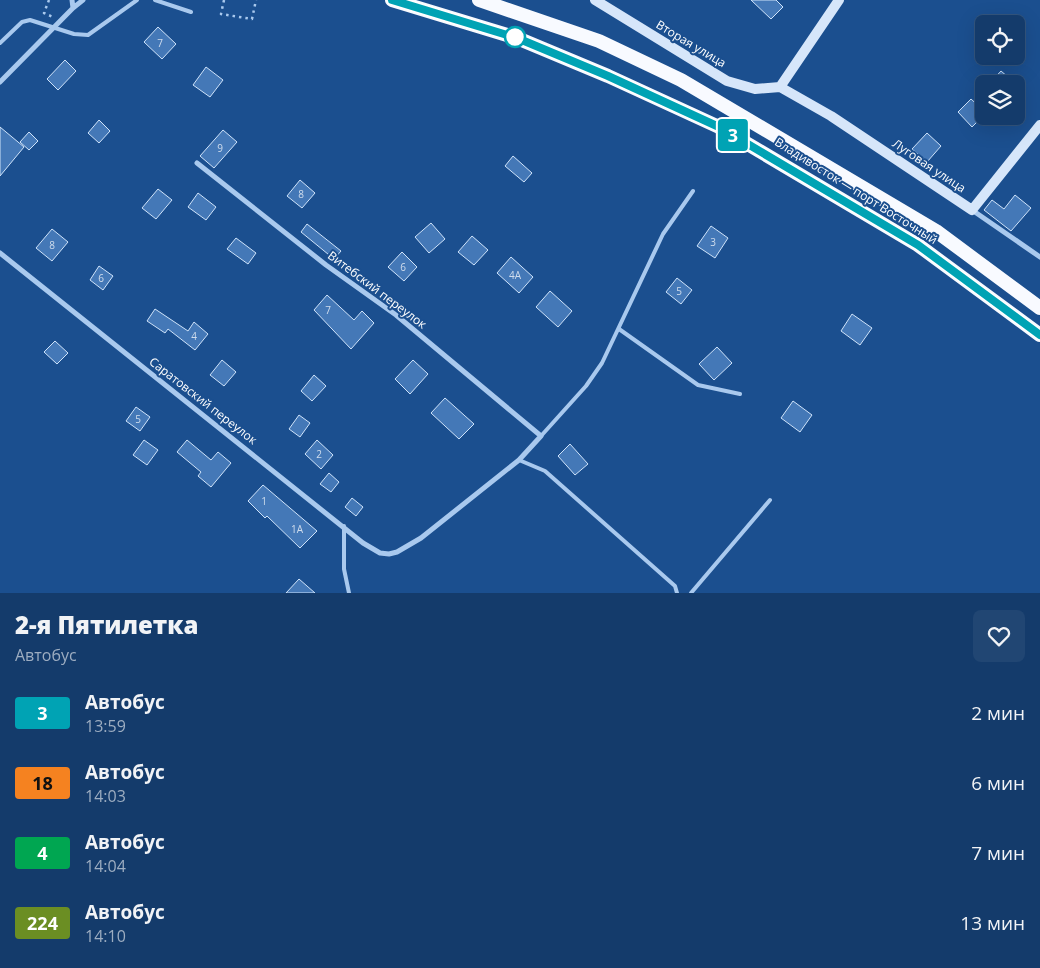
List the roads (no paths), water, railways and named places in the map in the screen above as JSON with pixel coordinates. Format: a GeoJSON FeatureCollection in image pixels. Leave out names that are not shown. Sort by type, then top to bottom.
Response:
{"type":"FeatureCollection","features":[{"type":"Feature","properties":{"kind":"highway","name":"Владивосток — порт Восточный"},"geometry":{"type":"LineString","coordinates":[[392,0],[517,38],[608,76],[719,127],[918,245],[1040,335]]}},
{"type":"Feature","properties":{"kind":"highway","name":"Владивосток — порт Восточный"},"geometry":{"type":"LineString","coordinates":[[479,0],[599,41],[681,80],[936,231],[1040,308]]}},
{"type":"Feature","properties":{"kind":"main road","name":"Вторая улица"},"geometry":{"type":"LineString","coordinates":[[595,0],[728,80],[755,89],[780,87]]}},
{"type":"Feature","properties":{"kind":"main road"},"geometry":{"type":"LineString","coordinates":[[780,87],[839,0]]}},
{"type":"Feature","properties":{"kind":"main road","name":"Луговая улица"},"geometry":{"type":"LineString","coordinates":[[780,87],[831,116],[972,210],[1040,125]]}},
{"type":"Feature","properties":{"kind":"street"},"geometry":{"type":"LineString","coordinates":[[72,0],[73,8]]}},
{"type":"Feature","properties":{"kind":"street"},"geometry":{"type":"LineString","coordinates":[[0,82],[52,28],[83,0]]}},
{"type":"Feature","properties":{"kind":"street","name":"Витебский переулок"},"geometry":{"type":"LineString","coordinates":[[198,163],[326,264],[396,315],[542,436]]}},
{"type":"Feature","properties":{"kind":"street"},"geometry":{"type":"LineString","coordinates":[[972,210],[1040,257]]}},
{"type":"Feature","properties":{"kind":"street","name":"Саратовский переулок"},"geometry":{"type":"LineString","coordinates":[[0,253],[371,548],[389,554],[397,552],[421,538],[519,460]]}},
{"type":"Feature","properties":{"kind":"street"},"geometry":{"type":"LineString","coordinates":[[519,460],[542,436]]}},
{"type":"Feature","properties":{"kind":"lane"},"geometry":{"type":"LineString","coordinates":[[0,43],[22,22],[36,20],[52,28],[74,34],[91,34],[137,0]]}},
{"type":"Feature","properties":{"kind":"lane"},"geometry":{"type":"LineString","coordinates":[[155,0],[191,12]]}},
{"type":"Feature","properties":{"kind":"lane"},"geometry":{"type":"LineString","coordinates":[[542,436],[586,386],[602,363],[662,234],[693,191]]}},
{"type":"Feature","properties":{"kind":"lane"},"geometry":{"type":"LineString","coordinates":[[619,329],[698,385],[740,394]]}},
{"type":"Feature","properties":{"kind":"lane"},"geometry":{"type":"LineString","coordinates":[[519,460],[545,471],[675,586],[677,593]]}},
{"type":"Feature","properties":{"kind":"lane"},"geometry":{"type":"LineString","coordinates":[[691,593],[770,500]]}},
{"type":"Feature","properties":{"kind":"lane"},"geometry":{"type":"LineString","coordinates":[[344,526],[344,569],[349,593]]}}]}
